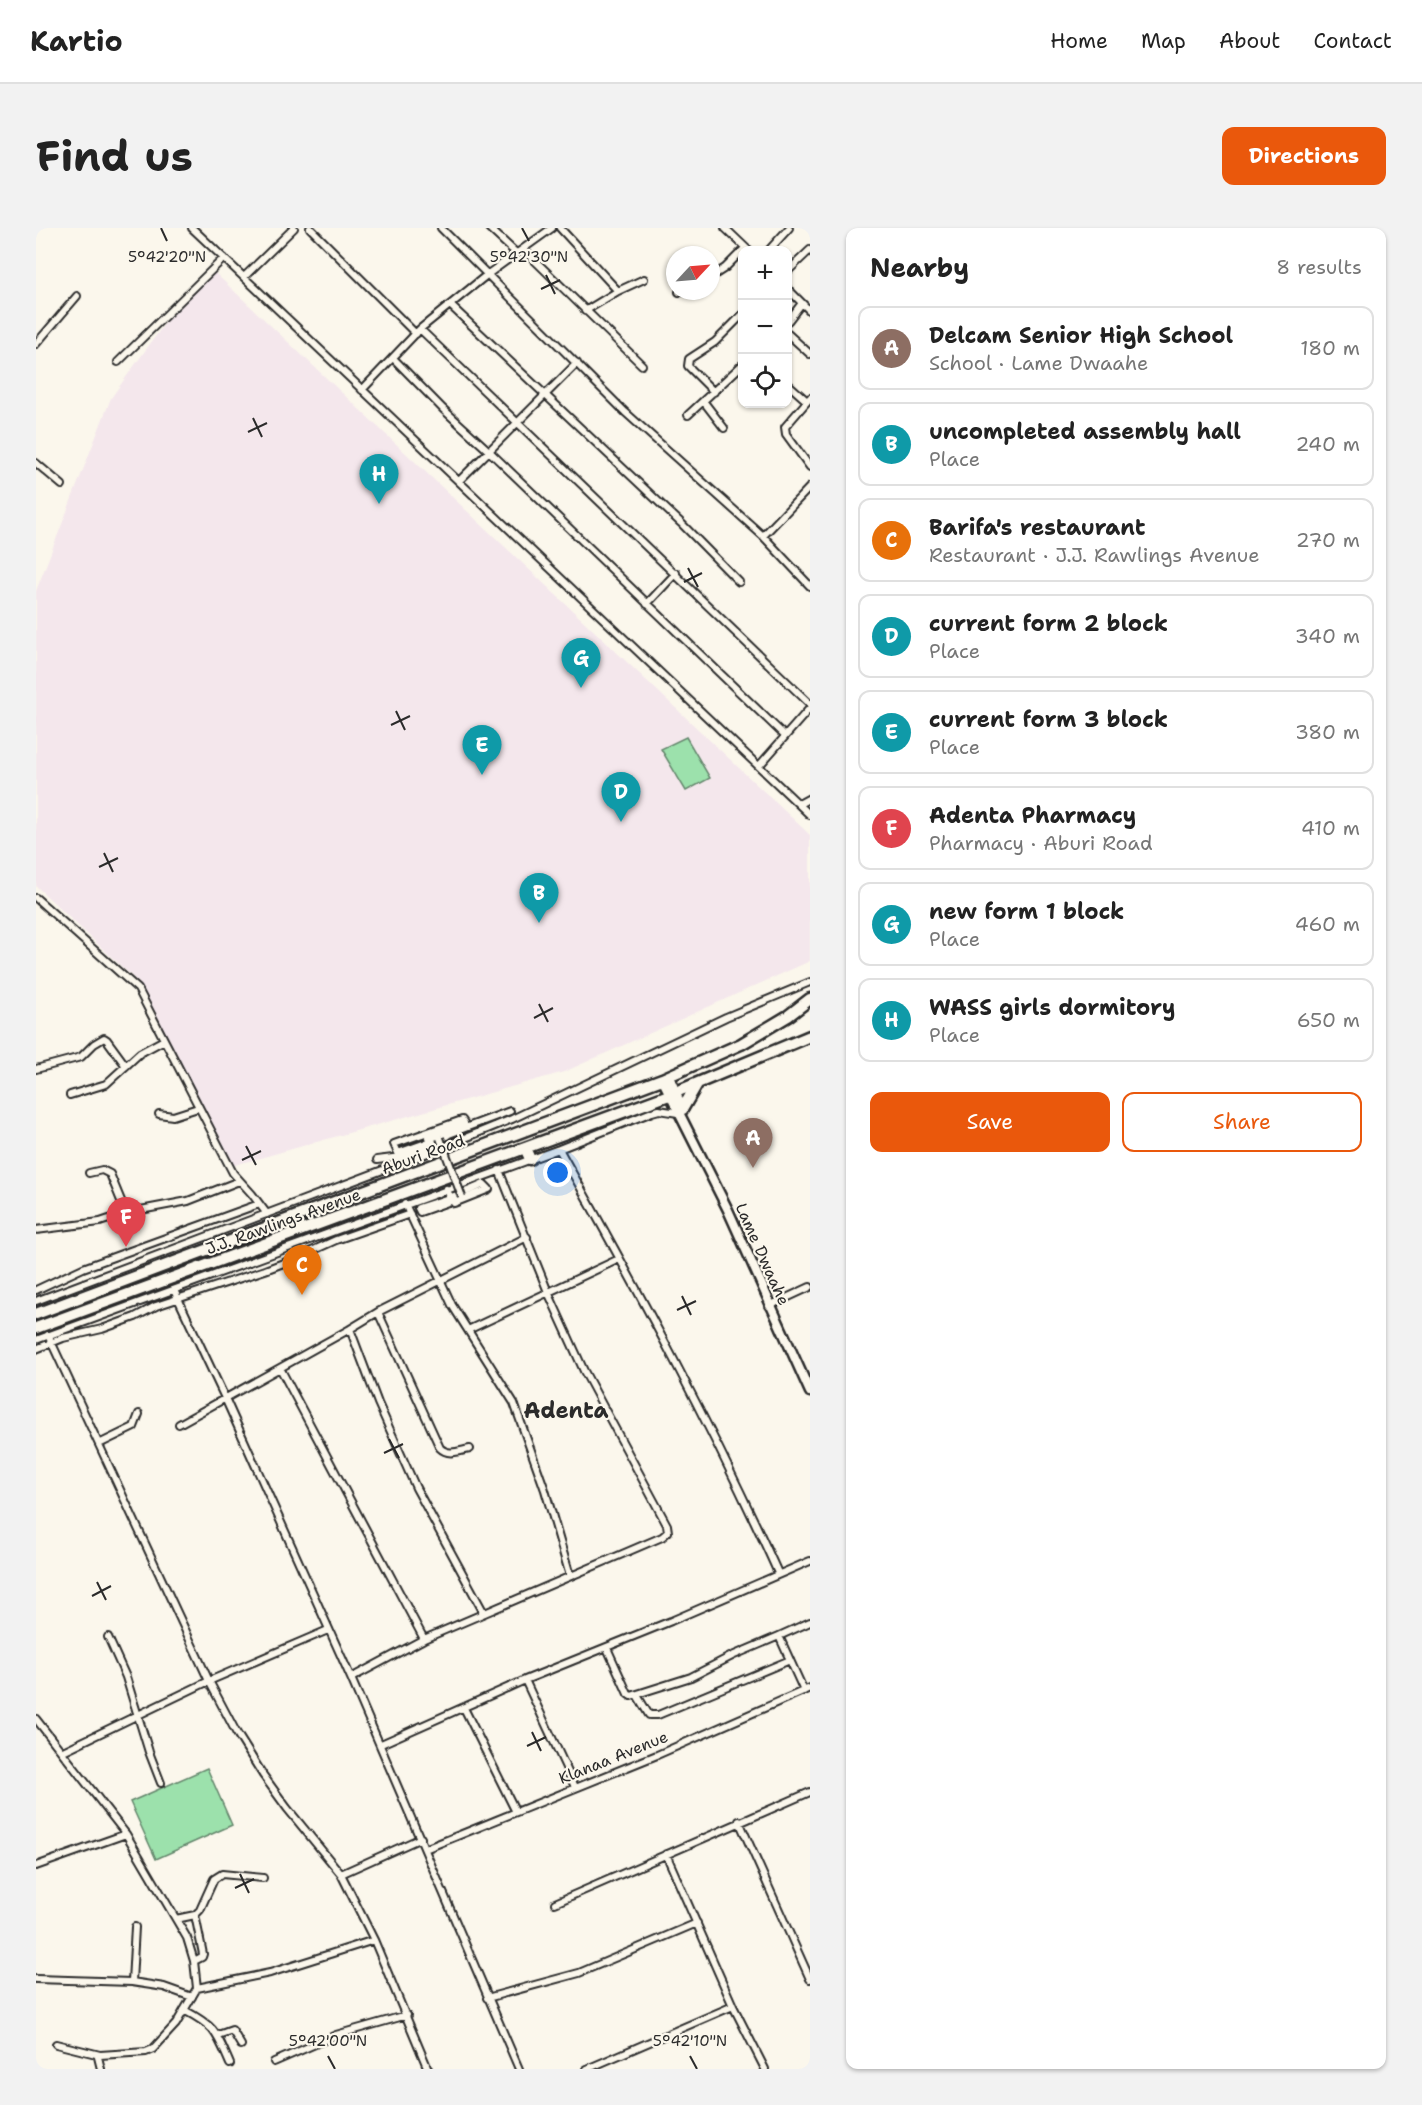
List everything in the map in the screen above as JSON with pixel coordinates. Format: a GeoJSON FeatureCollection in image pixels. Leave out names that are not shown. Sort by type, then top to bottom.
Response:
{"type":"FeatureCollection","features":[{"type":"Feature","properties":{"kind":"highway","name":"Aburi Road"},"geometry":{"type":"LineString","coordinates":[[36,1314],[283,1215],[421,1171],[666,1078],[741,1044],[788,1016],[810,999]]}},
{"type":"Feature","properties":{"kind":"highway","name":"J.J. Rawlings Avenue"},"geometry":{"type":"LineString","coordinates":[[36,1328],[197,1275],[373,1210],[525,1148],[697,1084],[810,1036]]}},
{"type":"Feature","properties":{"kind":"highway"},"geometry":{"type":"LineString","coordinates":[[680,1111],[697,1084]]}},
{"type":"Feature","properties":{"kind":"highway"},"geometry":{"type":"LineString","coordinates":[[525,1148],[530,1159]]}},
{"type":"Feature","properties":{"kind":"street"},"geometry":{"type":"LineString","coordinates":[[192,228],[810,815]]}},
{"type":"Feature","properties":{"kind":"street"},"geometry":{"type":"LineString","coordinates":[[244,277],[294,228]]}},
{"type":"Feature","properties":{"kind":"street"},"geometry":{"type":"LineString","coordinates":[[310,228],[676,573],[810,706],[759,766]]}},
{"type":"Feature","properties":{"kind":"street"},"geometry":{"type":"LineString","coordinates":[[441,228],[625,412],[763,536],[810,586]]}},
{"type":"Feature","properties":{"kind":"street"},"geometry":{"type":"LineString","coordinates":[[489,228],[516,254]]}},
{"type":"Feature","properties":{"kind":"street"},"geometry":{"type":"LineString","coordinates":[[535,228],[542,235]]}},
{"type":"Feature","properties":{"kind":"street"},"geometry":{"type":"LineString","coordinates":[[362,390],[418,332],[488,274],[552,228]]}},
{"type":"Feature","properties":{"kind":"street"},"geometry":{"type":"LineString","coordinates":[[560,228],[618,291]]}},
{"type":"Feature","properties":{"kind":"street"},"geometry":{"type":"LineString","coordinates":[[725,228],[742,246]]}},
{"type":"Feature","properties":{"kind":"street"},"geometry":{"type":"LineString","coordinates":[[731,234],[737,228]]}},
{"type":"Feature","properties":{"kind":"street"},"geometry":{"type":"LineString","coordinates":[[773,246],[789,228]]}},
{"type":"Feature","properties":{"kind":"street"},"geometry":{"type":"LineString","coordinates":[[523,249],[642,365]]}},
{"type":"Feature","properties":{"kind":"street"},"geometry":{"type":"LineString","coordinates":[[792,267],[810,250]]}},
{"type":"Feature","properties":{"kind":"street"},"geometry":{"type":"LineString","coordinates":[[720,271],[738,256]]}},
{"type":"Feature","properties":{"kind":"street"},"geometry":{"type":"LineString","coordinates":[[118,362],[224,258]]}},
{"type":"Feature","properties":{"kind":"street"},"geometry":{"type":"LineString","coordinates":[[585,311],[618,291],[644,279]]}},
{"type":"Feature","properties":{"kind":"street"},"geometry":{"type":"LineString","coordinates":[[792,293],[807,306],[792,318]]}},
{"type":"Feature","properties":{"kind":"street"},"geometry":{"type":"LineString","coordinates":[[36,344],[77,296]]}},
{"type":"Feature","properties":{"kind":"street"},"geometry":{"type":"LineString","coordinates":[[450,305],[681,523],[739,582]]}},
{"type":"Feature","properties":{"kind":"street"},"geometry":{"type":"LineString","coordinates":[[714,392],[688,366],[689,359],[715,342],[738,319]]}},
{"type":"Feature","properties":{"kind":"street"},"geometry":{"type":"LineString","coordinates":[[792,338],[810,354]]}},
{"type":"Feature","properties":{"kind":"street"},"geometry":{"type":"LineString","coordinates":[[393,358],[443,409],[785,736]]}},
{"type":"Feature","properties":{"kind":"street"},"geometry":{"type":"LineString","coordinates":[[459,481],[577,363]]}},
{"type":"Feature","properties":{"kind":"street"},"geometry":{"type":"LineString","coordinates":[[688,415],[738,369]]}},
{"type":"Feature","properties":{"kind":"street"},"geometry":{"type":"LineString","coordinates":[[792,387],[808,399],[785,427],[786,434],[810,466]]}},
{"type":"Feature","properties":{"kind":"street"},"geometry":{"type":"LineString","coordinates":[[704,402],[724,428]]}},
{"type":"Feature","properties":{"kind":"street"},"geometry":{"type":"LineString","coordinates":[[36,463],[62,485]]}},
{"type":"Feature","properties":{"kind":"street"},"geometry":{"type":"LineString","coordinates":[[763,536],[810,487]]}},
{"type":"Feature","properties":{"kind":"street"},"geometry":{"type":"LineString","coordinates":[[647,604],[676,573]]}},
{"type":"Feature","properties":{"kind":"street"},"geometry":{"type":"LineString","coordinates":[[799,804],[810,798]]}},
{"type":"Feature","properties":{"kind":"street"},"geometry":{"type":"LineString","coordinates":[[36,898],[132,982],[142,996],[198,1108],[239,1181],[267,1214]]}},
{"type":"Feature","properties":{"kind":"street"},"geometry":{"type":"LineString","coordinates":[[377,1161],[432,1148],[512,1119],[726,1017],[810,982]]}},
{"type":"Feature","properties":{"kind":"street"},"geometry":{"type":"LineString","coordinates":[[36,1069],[81,1057],[93,1044],[104,1038],[108,1040],[126,1066]]}},
{"type":"Feature","properties":{"kind":"street"},"geometry":{"type":"LineString","coordinates":[[70,1095],[106,1084],[140,1053],[164,1040]]}},
{"type":"Feature","properties":{"kind":"street","name":"Lame Dwaahe"},"geometry":{"type":"LineString","coordinates":[[666,1078],[810,1392]]}},
{"type":"Feature","properties":{"kind":"street"},"geometry":{"type":"LineString","coordinates":[[159,1114],[173,1116],[198,1108]]}},
{"type":"Feature","properties":{"kind":"street"},"geometry":{"type":"LineString","coordinates":[[36,1301],[267,1214],[283,1215],[432,1148],[449,1134],[510,1110]]}},
{"type":"Feature","properties":{"kind":"street"},"geometry":{"type":"LineString","coordinates":[[373,1210],[405,1204],[559,1149],[652,1112],[680,1111]]}},
{"type":"Feature","properties":{"kind":"street"},"geometry":{"type":"LineString","coordinates":[[432,1148],[429,1137],[464,1123],[462,1120],[394,1144],[398,1153],[408,1149],[429,1142],[440,1138],[462,1197],[450,1201],[420,1212],[418,1208],[447,1198],[456,1195],[465,1193],[484,1184],[489,1189],[454,1203],[450,1196],[446,1189]]}},
{"type":"Feature","properties":{"kind":"street"},"geometry":{"type":"LineString","coordinates":[[559,1149],[690,1389],[736,1479],[778,1573]]}},
{"type":"Feature","properties":{"kind":"street"},"geometry":{"type":"LineString","coordinates":[[90,1173],[102,1170],[110,1174],[126,1213]]}},
{"type":"Feature","properties":{"kind":"street"},"geometry":{"type":"LineString","coordinates":[[351,1678],[424,1639],[662,1536],[668,1529],[584,1371],[548,1292],[499,1170]]}},
{"type":"Feature","properties":{"kind":"street"},"geometry":{"type":"LineString","coordinates":[[36,1230],[100,1222],[126,1213],[188,1201],[239,1181]]}},
{"type":"Feature","properties":{"kind":"street"},"geometry":{"type":"LineString","coordinates":[[36,1290],[83,1268],[259,1204]]}},
{"type":"Feature","properties":{"kind":"street"},"geometry":{"type":"LineString","coordinates":[[405,1204],[452,1305],[514,1403],[551,1510],[570,1576]]}},
{"type":"Feature","properties":{"kind":"street"},"geometry":{"type":"LineString","coordinates":[[36,1349],[135,1317],[156,1306],[265,1270],[336,1240],[410,1214]]}},
{"type":"Feature","properties":{"kind":"street"},"geometry":{"type":"LineString","coordinates":[[180,1424],[378,1312],[526,1237]]}},
{"type":"Feature","properties":{"kind":"street"},"geometry":{"type":"LineString","coordinates":[[468,1330],[619,1258]]}},
{"type":"Feature","properties":{"kind":"street"},"geometry":{"type":"LineString","coordinates":[[36,1340],[174,1290],[197,1275]]}},
{"type":"Feature","properties":{"kind":"street"},"geometry":{"type":"LineString","coordinates":[[769,1306],[810,1287]]}},
{"type":"Feature","properties":{"kind":"street"},"geometry":{"type":"LineString","coordinates":[[174,1290],[381,1744],[519,2069]]}},
{"type":"Feature","properties":{"kind":"street"},"geometry":{"type":"LineString","coordinates":[[378,1312],[440,1448],[451,1453],[470,1449]]}},
{"type":"Feature","properties":{"kind":"street"},"geometry":{"type":"LineString","coordinates":[[350,1329],[378,1403],[416,1488],[484,1613]]}},
{"type":"Feature","properties":{"kind":"street"},"geometry":{"type":"LineString","coordinates":[[48,1335],[209,1681],[236,1732],[263,1775],[341,1874],[374,1940],[428,2069]]}},
{"type":"Feature","properties":{"kind":"street"},"geometry":{"type":"LineString","coordinates":[[280,1368],[424,1639]]}},
{"type":"Feature","properties":{"kind":"street"},"geometry":{"type":"LineString","coordinates":[[99,1444],[134,1427],[139,1414]]}},
{"type":"Feature","properties":{"kind":"street"},"geometry":{"type":"LineString","coordinates":[[381,1744],[525,1680],[607,1648],[810,1561]]}},
{"type":"Feature","properties":{"kind":"street"},"geometry":{"type":"LineString","coordinates":[[607,1648],[628,1694],[637,1695],[691,1677],[732,1656],[810,1622]]}},
{"type":"Feature","properties":{"kind":"street"},"geometry":{"type":"LineString","coordinates":[[63,1750],[209,1681],[328,1630]]}},
{"type":"Feature","properties":{"kind":"street"},"geometry":{"type":"LineString","coordinates":[[779,1636],[807,1690]]}},
{"type":"Feature","properties":{"kind":"street"},"geometry":{"type":"LineString","coordinates":[[108,1637],[126,1677],[161,1783]]}},
{"type":"Feature","properties":{"kind":"street"},"geometry":{"type":"LineString","coordinates":[[637,1695],[649,1715],[658,1715],[790,1660]]}},
{"type":"Feature","properties":{"kind":"street"},"geometry":{"type":"LineString","coordinates":[[525,1680],[575,1787]]}},
{"type":"Feature","properties":{"kind":"street","name":"Klanaa Avenue"},"geometry":{"type":"LineString","coordinates":[[425,1849],[657,1755],[807,1690]]}},
{"type":"Feature","properties":{"kind":"street"},"geometry":{"type":"LineString","coordinates":[[464,1708],[516,1812]]}},
{"type":"Feature","properties":{"kind":"street"},"geometry":{"type":"LineString","coordinates":[[36,1719],[63,1750],[126,1834],[187,1938],[194,1961],[197,1988],[170,2032],[150,2051],[100,2055],[56,2044]]}},
{"type":"Feature","properties":{"kind":"street"},"geometry":{"type":"LineString","coordinates":[[555,1903],[810,1792]]}},
{"type":"Feature","properties":{"kind":"street"},"geometry":{"type":"LineString","coordinates":[[739,1821],[810,1979]]}},
{"type":"Feature","properties":{"kind":"street"},"geometry":{"type":"LineString","coordinates":[[36,1866],[126,1834]]}},
{"type":"Feature","properties":{"kind":"street"},"geometry":{"type":"LineString","coordinates":[[341,1874],[421,1838]]}},
{"type":"Feature","properties":{"kind":"street"},"geometry":{"type":"LineString","coordinates":[[666,1854],[734,2006],[765,2069]]}},
{"type":"Feature","properties":{"kind":"street"},"geometry":{"type":"LineString","coordinates":[[176,1919],[195,1914],[200,1910],[217,1876],[222,1874],[263,1878]]}},
{"type":"Feature","properties":{"kind":"street"},"geometry":{"type":"LineString","coordinates":[[194,1961],[203,1954],[195,1914]]}},
{"type":"Feature","properties":{"kind":"street"},"geometry":{"type":"LineString","coordinates":[[487,1998],[579,1973],[697,1923]]}},
{"type":"Feature","properties":{"kind":"street"},"geometry":{"type":"LineString","coordinates":[[132,1982],[135,1927]]}},
{"type":"Feature","properties":{"kind":"street"},"geometry":{"type":"LineString","coordinates":[[197,1988],[270,1973],[374,1940]]}},
{"type":"Feature","properties":{"kind":"street"},"geometry":{"type":"LineString","coordinates":[[36,1979],[132,1982],[164,1987],[192,1997]]}},
{"type":"Feature","properties":{"kind":"street"},"geometry":{"type":"LineString","coordinates":[[587,2069],[734,2006]]}},
{"type":"Feature","properties":{"kind":"street"},"geometry":{"type":"LineString","coordinates":[[184,2010],[207,2022],[218,2035],[230,2064]]}},
{"type":"Feature","properties":{"kind":"street"},"geometry":{"type":"LineString","coordinates":[[274,2062],[336,2035],[407,2016]]}},
{"type":"Feature","properties":{"kind":"street"},"geometry":{"type":"LineString","coordinates":[[218,2035],[232,2030],[241,2045]]}},
{"type":"Feature","properties":{"kind":"street"},"geometry":{"type":"LineString","coordinates":[[100,2055],[98,2057],[101,2069]]}},
{"type":"Feature","properties":{"kind":"shaded area"},"geometry":{"type":"Polygon","coordinates":[[[214,272],[810,835],[810,961],[564,1072],[228,1167],[139,983],[36,886],[36,591],[111,398],[168,319],[214,272]]]}},
{"type":"Feature","properties":{"kind":"green space"},"geometry":{"type":"Polygon","coordinates":[[[686,737],[710,778],[686,791],[661,749],[686,737]]]}},
{"type":"Feature","properties":{"kind":"green space"},"geometry":{"type":"Polygon","coordinates":[[[207,1768],[232,1825],[156,1859],[130,1802],[207,1768]]]}},
{"type":"Feature","properties":{"kind":"place","name":"WASS girls dormitory"},"geometry":{"type":"Point","coordinates":[379,504]}},
{"type":"Feature","properties":{"kind":"place","name":"new form 1 block"},"geometry":{"type":"Point","coordinates":[581,688]}},
{"type":"Feature","properties":{"kind":"place","name":"current form 3 block"},"geometry":{"type":"Point","coordinates":[482,775]}},
{"type":"Feature","properties":{"kind":"place","name":"current form 2 block"},"geometry":{"type":"Point","coordinates":[621,822]}},
{"type":"Feature","properties":{"kind":"place","name":"uncompleted assembly hall"},"geometry":{"type":"Point","coordinates":[539,923]}},
{"type":"Feature","properties":{"kind":"place","name":"Delcam Senior High School"},"geometry":{"type":"Point","coordinates":[753,1168]}},
{"type":"Feature","properties":{"kind":"place","name":"Adenta Pharmacy"},"geometry":{"type":"Point","coordinates":[126,1247]}},
{"type":"Feature","properties":{"kind":"place","name":"Barifa's restaurant"},"geometry":{"type":"Point","coordinates":[302,1295]}},
{"type":"Feature","properties":{"kind":"district","name":"Adenta"},"geometry":{"type":"Point","coordinates":[566,1410]}}]}
